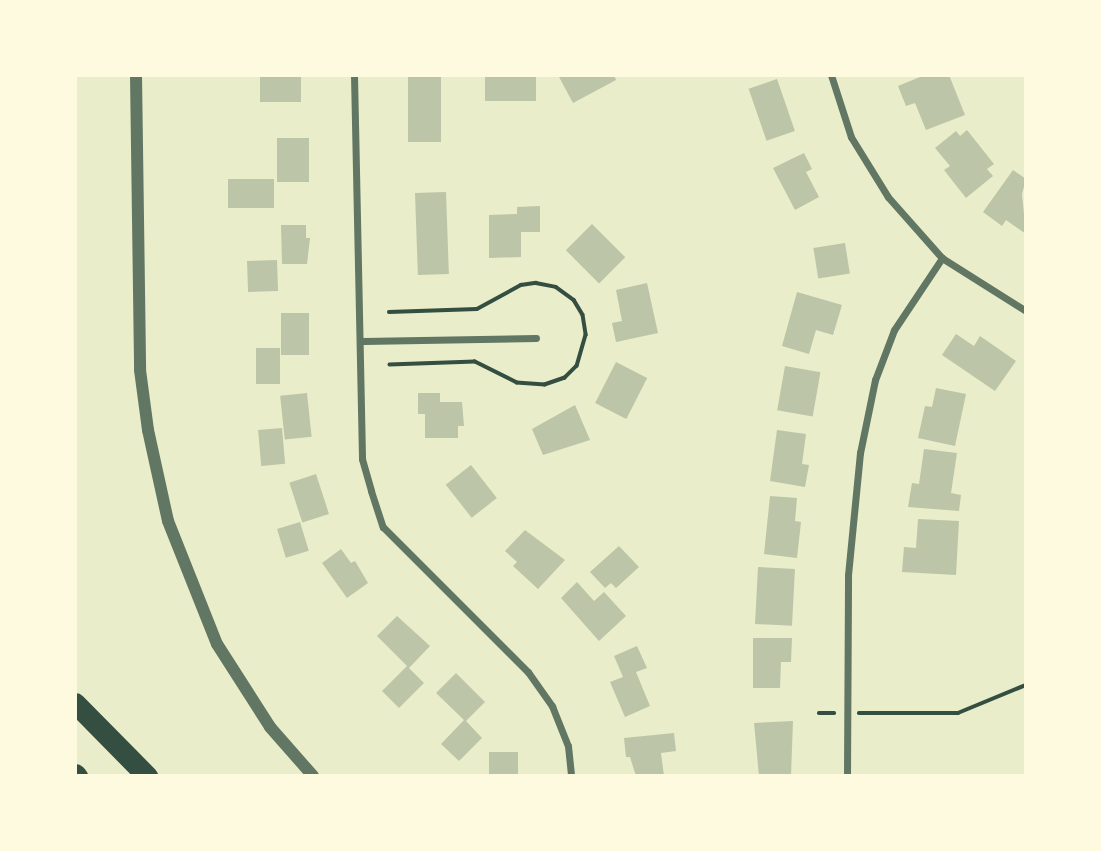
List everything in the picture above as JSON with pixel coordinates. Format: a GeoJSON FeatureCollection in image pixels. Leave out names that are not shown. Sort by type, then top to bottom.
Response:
{"type":"FeatureCollection","features":[{"type":"Feature","properties":{"kind":"highway"},"geometry":{"type":"LineString","coordinates":[[75,703],[147,776]]}},
{"type":"Feature","properties":{"kind":"street"},"geometry":{"type":"LineString","coordinates":[[136,75],[140,370],[148,430],[168,521],[217,644],[271,727],[313,776]]}},
{"type":"Feature","properties":{"kind":"street"},"geometry":{"type":"LineString","coordinates":[[354,75],[363,341],[362,459],[383,527],[527,672],[552,706],[568,746],[571,776]]}},
{"type":"Feature","properties":{"kind":"street"},"geometry":{"type":"LineString","coordinates":[[831,75],[851,137],[875,177],[942,258],[1026,311]]}},
{"type":"Feature","properties":{"kind":"street"},"geometry":{"type":"LineString","coordinates":[[847,776],[848,575],[860,453],[875,380],[894,330],[942,258]]}},
{"type":"Feature","properties":{"kind":"street"},"geometry":{"type":"LineString","coordinates":[[363,341],[536,338]]}},
{"type":"Feature","properties":{"kind":"path"},"geometry":{"type":"LineString","coordinates":[[819,713],[958,713],[1026,685]]}},
{"type":"Feature","properties":{"kind":"building"},"geometry":{"type":"Polygon","coordinates":[[[260,75],[301,75],[301,102],[260,102],[260,75]]]}},
{"type":"Feature","properties":{"kind":"building"},"geometry":{"type":"Polygon","coordinates":[[[408,75],[441,75],[441,142],[408,142],[408,75]]]}},
{"type":"Feature","properties":{"kind":"building"},"geometry":{"type":"Polygon","coordinates":[[[558,75],[614,75],[616,80],[573,103],[558,75]]]}},
{"type":"Feature","properties":{"kind":"building"},"geometry":{"type":"Polygon","coordinates":[[[925,75],[949,75],[965,115],[926,130],[915,103],[906,106],[898,86],[925,75]]]}},
{"type":"Feature","properties":{"kind":"building"},"geometry":{"type":"Polygon","coordinates":[[[485,77],[536,77],[536,101],[485,101],[485,77]]]}},
{"type":"Feature","properties":{"kind":"building"},"geometry":{"type":"Polygon","coordinates":[[[777,79],[795,131],[767,141],[749,89],[777,79]]]}},
{"type":"Feature","properties":{"kind":"building"},"geometry":{"type":"Polygon","coordinates":[[[967,130],[994,164],[987,169],[993,176],[966,198],[944,170],[950,166],[935,148],[956,131],[960,136],[967,130]]]}},
{"type":"Feature","properties":{"kind":"building"},"geometry":{"type":"Polygon","coordinates":[[[277,138],[309,138],[309,182],[277,182],[277,138]]]}},
{"type":"Feature","properties":{"kind":"building"},"geometry":{"type":"Polygon","coordinates":[[[804,153],[812,169],[806,172],[819,197],[795,210],[773,168],[804,153]]]}},
{"type":"Feature","properties":{"kind":"building"},"geometry":{"type":"Polygon","coordinates":[[[1013,170],[1026,179],[1022,194],[1026,234],[1006,220],[1002,226],[983,212],[1013,170]]]}},
{"type":"Feature","properties":{"kind":"building"},"geometry":{"type":"Polygon","coordinates":[[[228,179],[274,179],[274,208],[228,208],[228,179]]]}},
{"type":"Feature","properties":{"kind":"building"},"geometry":{"type":"Polygon","coordinates":[[[446,192],[449,274],[418,275],[415,193],[446,192]]]}},
{"type":"Feature","properties":{"kind":"building"},"geometry":{"type":"Polygon","coordinates":[[[540,206],[540,232],[521,232],[521,257],[489,258],[489,215],[517,214],[517,207],[540,206]]]}},
{"type":"Feature","properties":{"kind":"building"},"geometry":{"type":"Polygon","coordinates":[[[592,224],[625,257],[599,283],[566,250],[592,224]]]}},
{"type":"Feature","properties":{"kind":"building"},"geometry":{"type":"Polygon","coordinates":[[[281,225],[306,225],[306,238],[310,238],[307,264],[282,264],[281,225]]]}},
{"type":"Feature","properties":{"kind":"building"},"geometry":{"type":"Polygon","coordinates":[[[845,243],[850,274],[818,279],[813,248],[845,243]]]}},
{"type":"Feature","properties":{"kind":"building"},"geometry":{"type":"Polygon","coordinates":[[[277,260],[278,291],[248,292],[247,261],[277,260]]]}},
{"type":"Feature","properties":{"kind":"building"},"geometry":{"type":"Polygon","coordinates":[[[647,283],[658,333],[616,342],[612,323],[622,321],[616,290],[647,283]]]}},
{"type":"Feature","properties":{"kind":"building"},"geometry":{"type":"Polygon","coordinates":[[[797,292],[842,305],[833,335],[816,330],[809,354],[782,346],[797,292]]]}},
{"type":"Feature","properties":{"kind":"building"},"geometry":{"type":"Polygon","coordinates":[[[281,313],[309,313],[309,355],[281,355],[281,313]]]}},
{"type":"Feature","properties":{"kind":"building"},"geometry":{"type":"Polygon","coordinates":[[[956,334],[974,346],[980,336],[1016,361],[995,391],[942,355],[956,334]]]}},
{"type":"Feature","properties":{"kind":"building"},"geometry":{"type":"Polygon","coordinates":[[[256,348],[280,348],[280,384],[256,384],[256,348]]]}},
{"type":"Feature","properties":{"kind":"building"},"geometry":{"type":"Polygon","coordinates":[[[616,362],[647,378],[626,419],[595,403],[616,362]]]}},
{"type":"Feature","properties":{"kind":"building"},"geometry":{"type":"Polygon","coordinates":[[[785,366],[820,372],[813,417],[777,410],[785,366]]]}},
{"type":"Feature","properties":{"kind":"building"},"geometry":{"type":"Polygon","coordinates":[[[936,388],[966,394],[955,446],[918,438],[925,406],[932,407],[936,388]]]}},
{"type":"Feature","properties":{"kind":"building"},"geometry":{"type":"Polygon","coordinates":[[[307,393],[312,437],[285,440],[280,396],[307,393]]]}},
{"type":"Feature","properties":{"kind":"building"},"geometry":{"type":"Polygon","coordinates":[[[418,393],[440,393],[440,402],[462,402],[464,426],[458,426],[458,438],[425,438],[425,414],[418,414],[418,393]]]}},
{"type":"Feature","properties":{"kind":"building"},"geometry":{"type":"Polygon","coordinates":[[[575,405],[590,440],[543,455],[532,429],[575,405]]]}},
{"type":"Feature","properties":{"kind":"building"},"geometry":{"type":"Polygon","coordinates":[[[282,428],[285,464],[261,466],[258,430],[282,428]]]}},
{"type":"Feature","properties":{"kind":"building"},"geometry":{"type":"Polygon","coordinates":[[[777,430],[806,434],[802,464],[809,465],[805,487],[770,481],[777,430]]]}},
{"type":"Feature","properties":{"kind":"building"},"geometry":{"type":"Polygon","coordinates":[[[924,449],[957,453],[951,493],[961,495],[959,511],[908,507],[912,483],[919,484],[924,449]]]}},
{"type":"Feature","properties":{"kind":"building"},"geometry":{"type":"Polygon","coordinates":[[[471,465],[497,498],[472,518],[446,485],[471,465]]]}},
{"type":"Feature","properties":{"kind":"building"},"geometry":{"type":"Polygon","coordinates":[[[316,474],[329,514],[302,523],[289,483],[316,474]]]}},
{"type":"Feature","properties":{"kind":"building"},"geometry":{"type":"Polygon","coordinates":[[[770,496],[797,498],[795,521],[801,522],[797,558],[764,554],[770,496]]]}},
{"type":"Feature","properties":{"kind":"building"},"geometry":{"type":"Polygon","coordinates":[[[918,519],[959,521],[956,575],[902,572],[904,547],[916,548],[918,519]]]}},
{"type":"Feature","properties":{"kind":"building"},"geometry":{"type":"Polygon","coordinates":[[[300,522],[309,551],[286,558],[277,529],[300,522]]]}},
{"type":"Feature","properties":{"kind":"building"},"geometry":{"type":"Polygon","coordinates":[[[525,530],[565,560],[538,589],[513,566],[517,562],[505,551],[525,530]]]}},
{"type":"Feature","properties":{"kind":"building"},"geometry":{"type":"Polygon","coordinates":[[[619,546],[639,567],[616,588],[611,583],[605,588],[590,572],[619,546]]]}},
{"type":"Feature","properties":{"kind":"building"},"geometry":{"type":"Polygon","coordinates":[[[341,549],[351,563],[355,561],[368,583],[347,598],[322,563],[341,549]]]}},
{"type":"Feature","properties":{"kind":"building"},"geometry":{"type":"Polygon","coordinates":[[[758,567],[795,569],[792,626],[755,624],[758,567]]]}},
{"type":"Feature","properties":{"kind":"building"},"geometry":{"type":"Polygon","coordinates":[[[577,582],[594,601],[604,592],[626,616],[599,641],[561,598],[577,582]]]}},
{"type":"Feature","properties":{"kind":"building"},"geometry":{"type":"Polygon","coordinates":[[[397,616],[430,646],[409,668],[424,683],[399,708],[382,691],[407,666],[377,636],[397,616]]]}},
{"type":"Feature","properties":{"kind":"building"},"geometry":{"type":"Polygon","coordinates":[[[753,638],[792,638],[791,662],[781,662],[780,688],[753,688],[753,638]]]}},
{"type":"Feature","properties":{"kind":"building"},"geometry":{"type":"Polygon","coordinates":[[[637,646],[647,668],[636,672],[650,706],[625,717],[610,682],[623,677],[614,656],[637,646]]]}},
{"type":"Feature","properties":{"kind":"building"},"geometry":{"type":"Polygon","coordinates":[[[456,673],[485,702],[466,721],[482,738],[459,761],[441,744],[464,720],[436,693],[456,673]]]}},
{"type":"Feature","properties":{"kind":"building"},"geometry":{"type":"Polygon","coordinates":[[[793,721],[791,775],[759,776],[754,723],[793,721]]]}},
{"type":"Feature","properties":{"kind":"building"},"geometry":{"type":"Polygon","coordinates":[[[674,733],[676,751],[661,753],[664,776],[636,776],[630,757],[626,757],[624,738],[674,733]]]}},
{"type":"Feature","properties":{"kind":"building"},"geometry":{"type":"Polygon","coordinates":[[[489,752],[518,752],[518,776],[489,776],[489,752]]]}}]}
